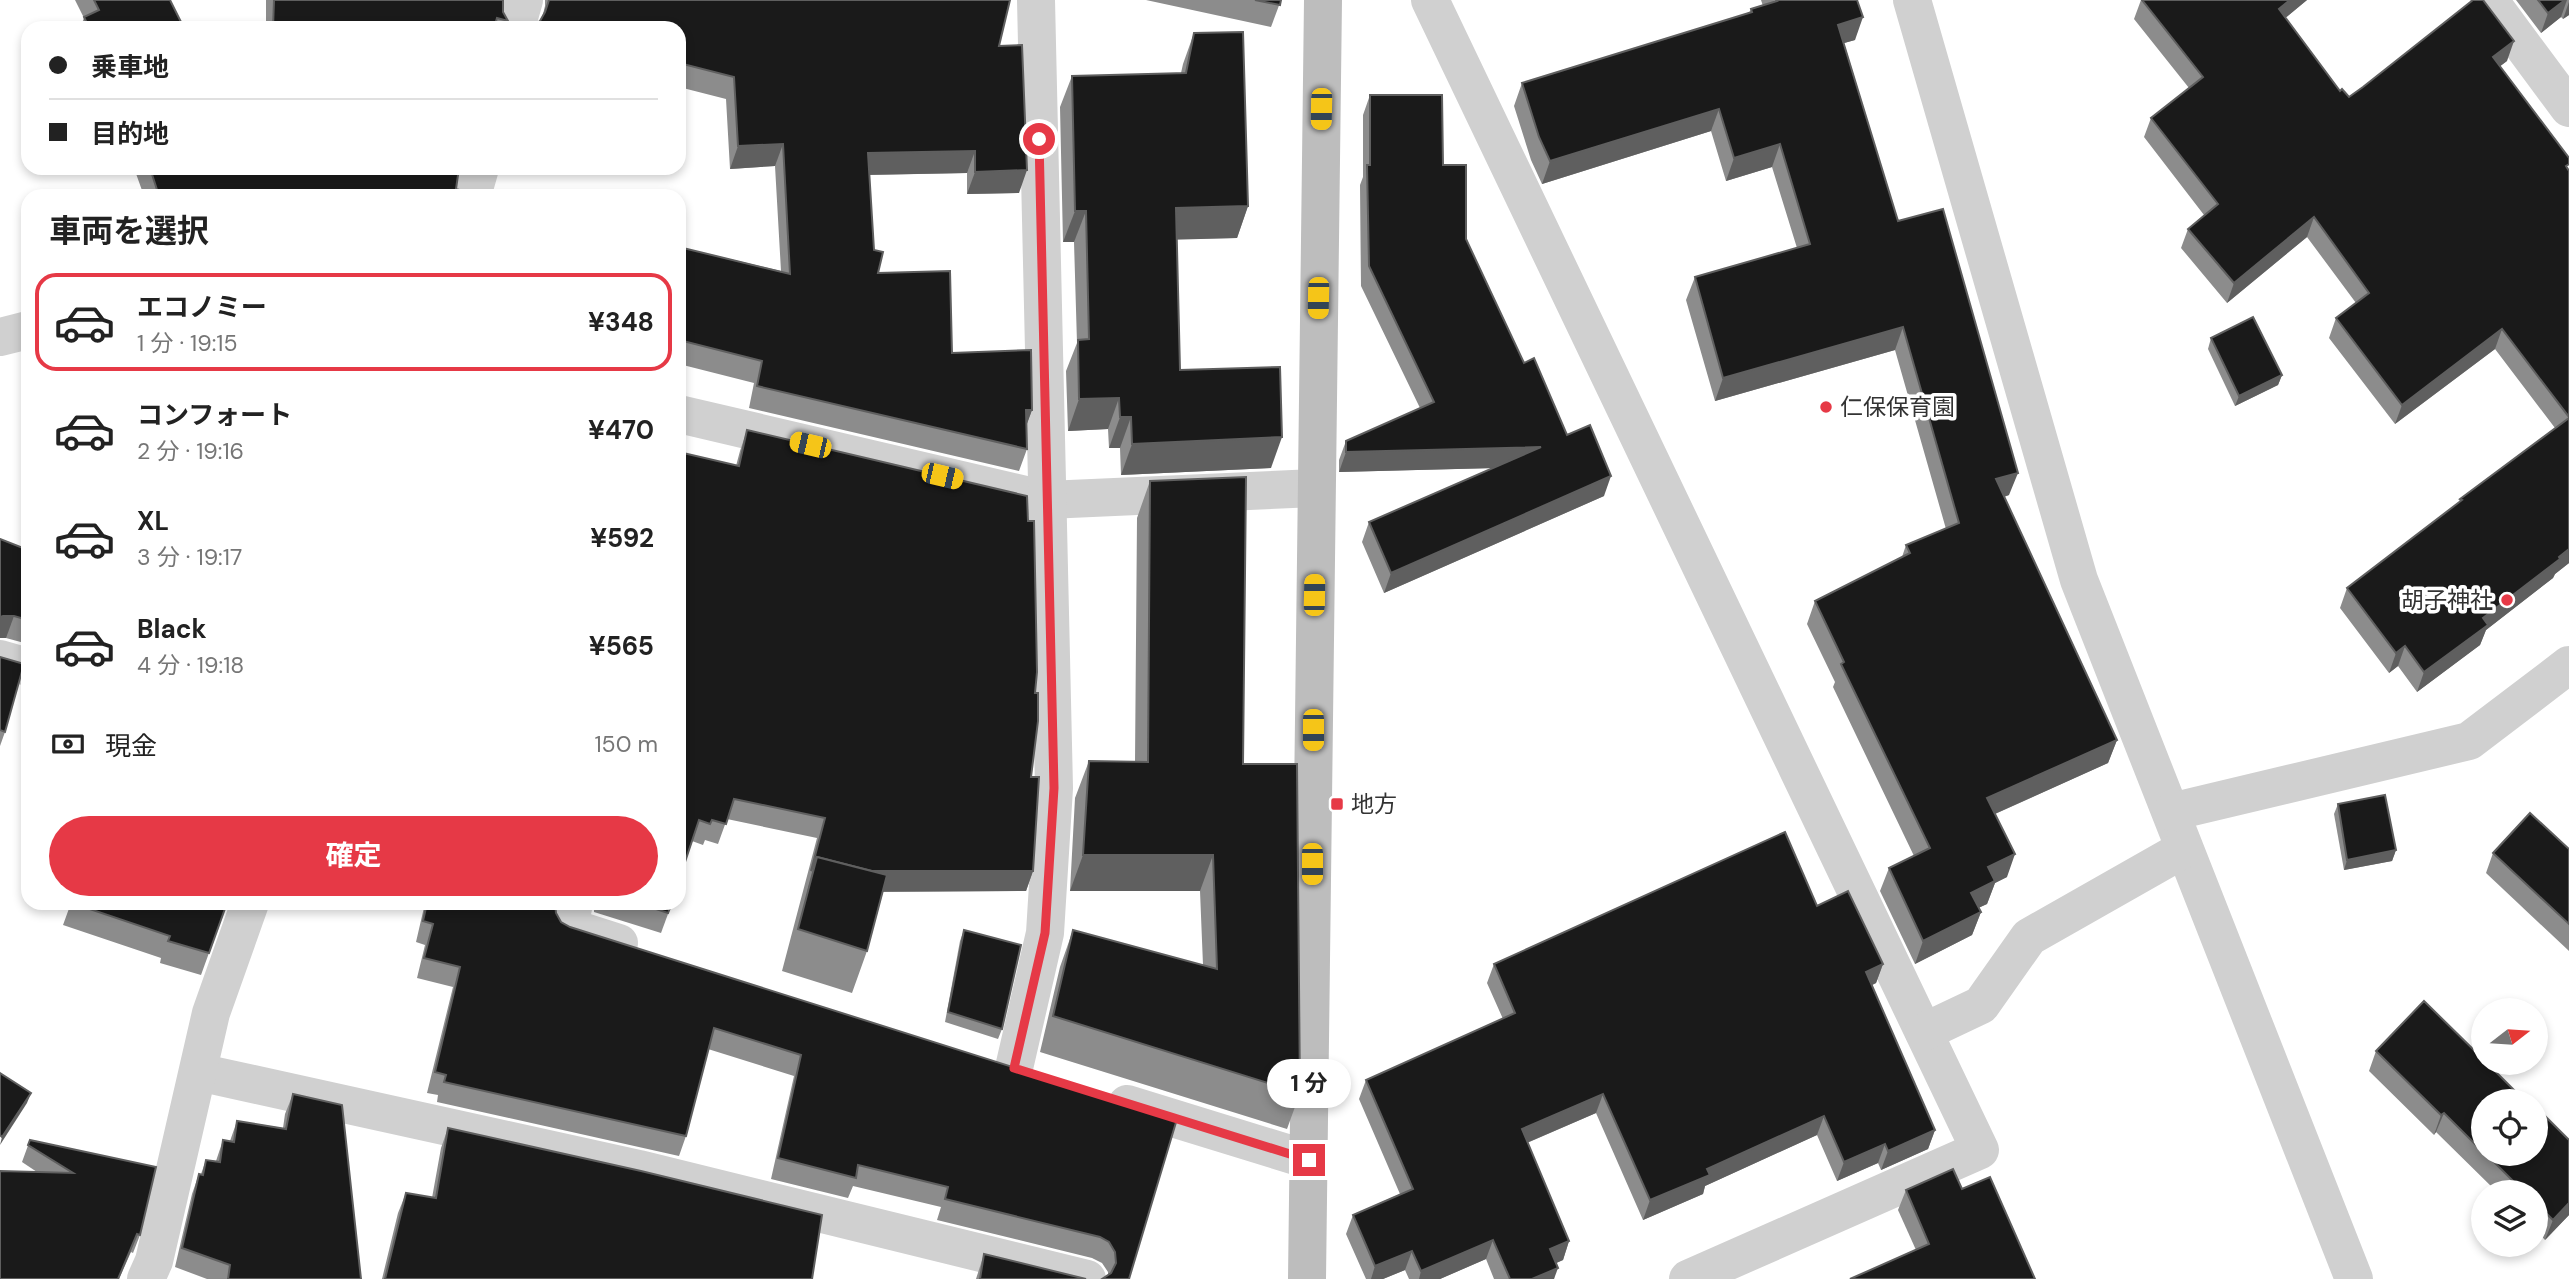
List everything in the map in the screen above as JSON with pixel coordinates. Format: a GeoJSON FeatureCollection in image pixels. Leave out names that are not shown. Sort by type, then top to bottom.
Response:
{"type":"FeatureCollection","features":[{"type":"Feature","properties":{"kind":"street"},"geometry":{"type":"LineString","coordinates":[[518,21],[524,0]]}},
{"type":"Feature","properties":{"kind":"street"},"geometry":{"type":"LineString","coordinates":[[1014,1068],[1045,933],[1054,802],[1035,0]]}},
{"type":"Feature","properties":{"kind":"street"},"geometry":{"type":"LineString","coordinates":[[1307,1279],[1323,0]]}},
{"type":"Feature","properties":{"kind":"street"},"geometry":{"type":"LineString","coordinates":[[1430,0],[1980,1150],[1688,1279]]}},
{"type":"Feature","properties":{"kind":"street"},"geometry":{"type":"LineString","coordinates":[[1912,0],[2078,580],[2354,1279]]}},
{"type":"Feature","properties":{"kind":"street"},"geometry":{"type":"LineString","coordinates":[[2489,0],[2569,108]]}},
{"type":"Feature","properties":{"kind":"street"},"geometry":{"type":"LineString","coordinates":[[0,337],[21,332]]}},
{"type":"Feature","properties":{"kind":"street"},"geometry":{"type":"LineString","coordinates":[[686,416],[1047,500],[1315,488]]}},
{"type":"Feature","properties":{"kind":"street"},"geometry":{"type":"LineString","coordinates":[[0,659],[21,665]]}},
{"type":"Feature","properties":{"kind":"street"},"geometry":{"type":"LineString","coordinates":[[2171,812],[2469,741],[2569,665]]}},
{"type":"Feature","properties":{"kind":"street"},"geometry":{"type":"LineString","coordinates":[[1924,1032],[1981,1005],[2029,937],[2184,849]]}},
{"type":"Feature","properties":{"kind":"street"},"geometry":{"type":"LineString","coordinates":[[146,1279],[154,1261],[211,1013],[248,910]]}},
{"type":"Feature","properties":{"kind":"street"},"geometry":{"type":"LineString","coordinates":[[573,910],[569,927],[648,952]]}},
{"type":"Feature","properties":{"kind":"street"},"geometry":{"type":"LineString","coordinates":[[975,1056],[1052,1080]]}},
{"type":"Feature","properties":{"kind":"street"},"geometry":{"type":"LineString","coordinates":[[198,1072],[639,1169],[1087,1279]]}},
{"type":"Feature","properties":{"kind":"street"},"geometry":{"type":"LineString","coordinates":[[1091,1092],[1309,1160]]}},
{"type":"Feature","properties":{"kind":"building"},"geometry":{"type":"Polygon","coordinates":[[[94,0],[170,0],[180,21],[86,21],[84,17],[99,10],[94,0]]]}},
{"type":"Feature","properties":{"kind":"building"},"geometry":{"type":"Polygon","coordinates":[[[274,0],[503,0],[503,12],[508,21],[497,18],[496,21],[273,21],[274,0]]]}},
{"type":"Feature","properties":{"kind":"building"},"geometry":{"type":"Polygon","coordinates":[[[549,0],[1010,0],[999,46],[1022,45],[1027,170],[975,172],[975,151],[868,153],[874,250],[883,252],[878,273],[950,271],[952,353],[1031,350],[1032,410],[1026,410],[1027,449],[757,386],[762,361],[686,342],[686,249],[790,274],[783,144],[738,146],[734,77],[686,65],[686,21],[540,21],[549,0]]]}},
{"type":"Feature","properties":{"kind":"building"},"geometry":{"type":"Polygon","coordinates":[[[1255,0],[1281,0],[1280,5],[1255,0]]]}},
{"type":"Feature","properties":{"kind":"building"},"geometry":{"type":"Polygon","coordinates":[[[1776,0],[1857,0],[1863,17],[1838,25],[1898,221],[1943,209],[2018,473],[1996,479],[2117,740],[1987,798],[2015,854],[1988,867],[1995,881],[1971,893],[1981,912],[1923,941],[1889,868],[1930,848],[1841,664],[1844,662],[1815,601],[1910,553],[1906,545],[1959,523],[1903,327],[1723,378],[1695,277],[1810,244],[1780,144],[1734,158],[1719,109],[1550,161],[1539,137],[1522,83],[1752,12],[1751,9],[1776,0]]]}},
{"type":"Feature","properties":{"kind":"building"},"geometry":{"type":"Polygon","coordinates":[[[2142,0],[2290,0],[2279,9],[2340,91],[2342,89],[2349,97],[2473,0],[2483,0],[2514,41],[2493,57],[2569,158],[2569,164],[2566,166],[2569,171],[2569,417],[2502,329],[2402,405],[2336,318],[2369,293],[2314,217],[2234,283],[2188,229],[2218,204],[2151,118],[2203,77],[2142,0]]]}},
{"type":"Feature","properties":{"kind":"building"},"geometry":{"type":"Polygon","coordinates":[[[2538,0],[2565,0],[2548,13],[2538,0]]]}},
{"type":"Feature","properties":{"kind":"building"},"geometry":{"type":"Polygon","coordinates":[[[1243,32],[1248,206],[1176,208],[1180,370],[1280,367],[1282,437],[1132,444],[1131,417],[1120,417],[1119,398],[1079,399],[1078,340],[1089,339],[1086,211],[1075,211],[1072,76],[1186,73],[1194,33],[1243,32]]]}},
{"type":"Feature","properties":{"kind":"building"},"geometry":{"type":"Polygon","coordinates":[[[1370,95],[1442,95],[1443,165],[1466,165],[1466,239],[1524,363],[1534,358],[1567,435],[1590,425],[1611,476],[1391,573],[1369,522],[1541,447],[1346,452],[1346,441],[1434,402],[1369,266],[1367,165],[1370,165],[1370,95]]]}},
{"type":"Feature","properties":{"kind":"building"},"geometry":{"type":"Polygon","coordinates":[[[152,175],[458,175],[456,189],[157,189],[152,175]]]}},
{"type":"Feature","properties":{"kind":"building"},"geometry":{"type":"Polygon","coordinates":[[[2253,317],[2282,375],[2239,396],[2211,338],[2253,317]]]}},
{"type":"Feature","properties":{"kind":"building"},"geometry":{"type":"Polygon","coordinates":[[[2569,418],[2569,549],[2560,559],[2483,618],[2488,625],[2424,672],[2405,646],[2396,653],[2347,588],[2569,418]]]}},
{"type":"Feature","properties":{"kind":"building"},"geometry":{"type":"Polygon","coordinates":[[[747,430],[1027,496],[1028,521],[1034,521],[1037,672],[1035,693],[1038,693],[1038,721],[1031,777],[1039,777],[1033,871],[872,871],[817,857],[811,871],[825,818],[734,799],[726,824],[712,820],[710,824],[699,820],[686,859],[686,454],[739,466],[747,430]]]}},
{"type":"Feature","properties":{"kind":"building"},"geometry":{"type":"Polygon","coordinates":[[[1246,477],[1243,764],[1297,764],[1300,1093],[1053,1016],[1073,930],[1217,969],[1213,855],[1083,855],[1089,761],[1148,762],[1150,481],[1246,477]]]}},
{"type":"Feature","properties":{"kind":"building"},"geometry":{"type":"Polygon","coordinates":[[[0,539],[21,547],[21,618],[0,617],[0,539]]]}},
{"type":"Feature","properties":{"kind":"building"},"geometry":{"type":"Polygon","coordinates":[[[0,657],[21,663],[21,675],[5,732],[0,730],[0,657]]]}},
{"type":"Feature","properties":{"kind":"building"},"geometry":{"type":"Polygon","coordinates":[[[2385,795],[2396,850],[2347,860],[2338,804],[2385,795]]]}},
{"type":"Feature","properties":{"kind":"building"},"geometry":{"type":"Polygon","coordinates":[[[2530,813],[2569,849],[2569,924],[2493,853],[2530,813]]]}},
{"type":"Feature","properties":{"kind":"building"},"geometry":{"type":"Polygon","coordinates":[[[1785,832],[1817,906],[1848,891],[1883,964],[1866,972],[1935,1130],[1888,1151],[1885,1144],[1844,1162],[1824,1116],[1707,1169],[1710,1175],[1650,1200],[1603,1094],[1522,1129],[1569,1241],[1550,1249],[1558,1268],[1532,1279],[1510,1279],[1493,1240],[1421,1271],[1412,1251],[1375,1266],[1353,1215],[1413,1189],[1366,1080],[1515,1013],[1494,964],[1785,832]]]}},
{"type":"Feature","properties":{"kind":"building"},"geometry":{"type":"Polygon","coordinates":[[[817,857],[887,875],[867,951],[798,929],[817,857]]]}},
{"type":"Feature","properties":{"kind":"building"},"geometry":{"type":"Polygon","coordinates":[[[93,910],[224,910],[209,953],[168,941],[170,936],[93,910]]]}},
{"type":"Feature","properties":{"kind":"building"},"geometry":{"type":"Polygon","coordinates":[[[425,910],[556,910],[561,922],[570,927],[1177,1119],[1129,1279],[1102,1279],[1111,1273],[1116,1263],[1115,1252],[1109,1242],[1100,1237],[945,1199],[948,1187],[858,1165],[856,1178],[778,1158],[801,1055],[714,1028],[686,1136],[444,1082],[446,1075],[435,1072],[460,967],[424,958],[433,924],[423,921],[425,910]]]}},
{"type":"Feature","properties":{"kind":"building"},"geometry":{"type":"Polygon","coordinates":[[[964,930],[1021,945],[1002,1029],[948,1012],[964,930]]]}},
{"type":"Feature","properties":{"kind":"building"},"geometry":{"type":"Polygon","coordinates":[[[2424,1001],[2471,1047],[2471,1075],[2499,1075],[2513,1089],[2471,1089],[2471,1140],[2444,1113],[2441,1115],[2376,1051],[2424,1001]]]}},
{"type":"Feature","properties":{"kind":"building"},"geometry":{"type":"Polygon","coordinates":[[[0,1073],[31,1093],[2,1137],[0,1135],[0,1073]]]}},
{"type":"Feature","properties":{"kind":"building"},"geometry":{"type":"Polygon","coordinates":[[[293,1094],[342,1105],[361,1279],[228,1279],[230,1265],[182,1248],[199,1174],[203,1175],[206,1160],[220,1162],[223,1140],[234,1142],[237,1121],[286,1129],[293,1094]]]}},
{"type":"Feature","properties":{"kind":"building"},"geometry":{"type":"Polygon","coordinates":[[[2548,1119],[2569,1140],[2569,1203],[2553,1220],[2548,1215],[2548,1180],[2512,1180],[2498,1166],[2548,1166],[2548,1119]]]}},
{"type":"Feature","properties":{"kind":"building"},"geometry":{"type":"Polygon","coordinates":[[[448,1128],[822,1215],[812,1279],[385,1279],[406,1193],[436,1198],[448,1128]]]}},
{"type":"Feature","properties":{"kind":"building"},"geometry":{"type":"Polygon","coordinates":[[[30,1140],[156,1167],[140,1235],[137,1234],[118,1279],[0,1279],[0,1171],[73,1173],[28,1145],[30,1140]]]}},
{"type":"Feature","properties":{"kind":"building"},"geometry":{"type":"Polygon","coordinates":[[[1953,1169],[1962,1189],[1990,1177],[2035,1279],[1850,1279],[1929,1244],[1906,1190],[1953,1169]]]}},
{"type":"Feature","properties":{"kind":"building"},"geometry":{"type":"Polygon","coordinates":[[[984,1254],[1086,1279],[980,1279],[984,1254]]]}},
{"type":"Feature","properties":{"kind":"place","name":"仁保保育園"},"geometry":{"type":"Point","coordinates":[1826,407]}},
{"type":"Feature","properties":{"kind":"place","name":"胡子神社"},"geometry":{"type":"Point","coordinates":[2507,600]}},
{"type":"Feature","properties":{"kind":"place","name":"地方"},"geometry":{"type":"Point","coordinates":[1337,804]}},
{"type":"Feature","properties":{"kind":"route"},"geometry":{"type":"LineString","coordinates":[[1039,139],[1054,788],[1045,933],[1014,1068],[1309,1160]]}}]}
